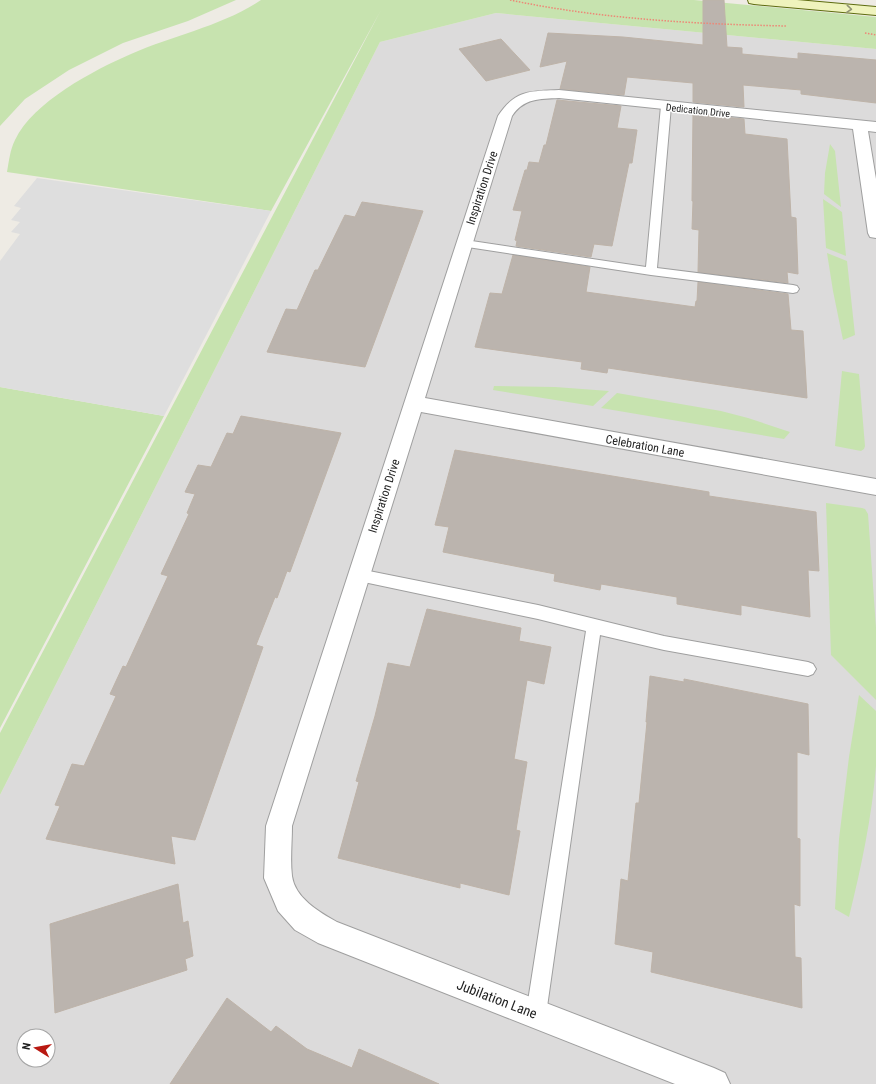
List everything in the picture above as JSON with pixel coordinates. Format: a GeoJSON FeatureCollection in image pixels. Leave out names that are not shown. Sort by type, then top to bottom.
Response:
{"type":"FeatureCollection","features":[{"type":"Feature","properties":{"kind":"main road"},"geometry":{"type":"LineString","coordinates":[[754,0],[876,11]]}},
{"type":"Feature","properties":{"kind":"street","name":"Dedication Drive"},"geometry":{"type":"LineString","coordinates":[[521,99],[539,95],[559,94],[876,127]]}},
{"type":"Feature","properties":{"kind":"street","name":"Inspiration Drive"},"geometry":{"type":"LineString","coordinates":[[288,901],[278,878],[279,826],[505,116],[511,107],[521,99]]}},
{"type":"Feature","properties":{"kind":"street"},"geometry":{"type":"LineString","coordinates":[[860,125],[876,233]]}},
{"type":"Feature","properties":{"kind":"street","name":"Celebration Lane"},"geometry":{"type":"LineString","coordinates":[[414,403],[876,487]]}},
{"type":"Feature","properties":{"kind":"street","name":"Jubilation Lane"},"geometry":{"type":"LineString","coordinates":[[288,901],[305,920],[328,933],[714,1084]]}},
{"type":"Feature","properties":{"kind":"lane"},"geometry":{"type":"LineString","coordinates":[[651,271],[666,106]]}},
{"type":"Feature","properties":{"kind":"lane"},"geometry":{"type":"LineString","coordinates":[[464,244],[651,271],[793,289]]}},
{"type":"Feature","properties":{"kind":"lane"},"geometry":{"type":"LineString","coordinates":[[359,574],[538,612],[664,643],[808,669]]}},
{"type":"Feature","properties":{"kind":"lane"},"geometry":{"type":"LineString","coordinates":[[536,1014],[594,627]]}},
{"type":"Feature","properties":{"kind":"path"},"geometry":{"type":"LineString","coordinates":[[510,0],[565,11],[607,16],[787,26]]}},
{"type":"Feature","properties":{"kind":"path"},"geometry":{"type":"LineString","coordinates":[[861,32],[876,35]]}},
{"type":"Feature","properties":{"kind":"shaded area"},"geometry":{"type":"Polygon","coordinates":[[[496,13],[876,49],[876,1084],[0,1084],[0,795],[380,42],[496,13]]]}},
{"type":"Feature","properties":{"kind":"shaded area"},"geometry":{"type":"Polygon","coordinates":[[[37,178],[271,211],[164,416],[0,387],[0,261],[20,234],[11,232],[20,222],[11,220],[21,208],[14,206],[37,178]]]}},
{"type":"Feature","properties":{"kind":"green space"},"geometry":{"type":"Polygon","coordinates":[[[0,0],[236,0],[188,21],[123,43],[69,70],[25,99],[0,126],[0,0]]]}},
{"type":"Feature","properties":{"kind":"green space"},"geometry":{"type":"Polygon","coordinates":[[[261,0],[694,0],[876,17],[876,49],[496,13],[380,42],[0,795],[0,733],[381,10],[271,211],[7,172],[12,148],[24,126],[36,113],[50,100],[83,78],[147,47],[230,17],[261,0]]]}},
{"type":"Feature","properties":{"kind":"green space"},"geometry":{"type":"Polygon","coordinates":[[[830,144],[835,151],[841,207],[824,194],[825,173],[830,144]]]}},
{"type":"Feature","properties":{"kind":"green space"},"geometry":{"type":"Polygon","coordinates":[[[823,199],[842,212],[846,256],[826,248],[823,199]]]}},
{"type":"Feature","properties":{"kind":"green space"},"geometry":{"type":"Polygon","coordinates":[[[827,253],[847,261],[855,335],[843,340],[833,291],[827,253]]]}},
{"type":"Feature","properties":{"kind":"green space"},"geometry":{"type":"Polygon","coordinates":[[[842,371],[859,374],[865,446],[861,451],[835,446],[842,371]]]}},
{"type":"Feature","properties":{"kind":"green space"},"geometry":{"type":"Polygon","coordinates":[[[494,386],[555,387],[609,391],[593,406],[493,390],[494,386]]]}},
{"type":"Feature","properties":{"kind":"green space"},"geometry":{"type":"Polygon","coordinates":[[[0,387],[164,416],[0,728],[0,387]]]}},
{"type":"Feature","properties":{"kind":"green space"},"geometry":{"type":"Polygon","coordinates":[[[617,393],[721,411],[790,432],[784,439],[601,408],[617,393]]]}},
{"type":"Feature","properties":{"kind":"green space"},"geometry":{"type":"Polygon","coordinates":[[[826,503],[862,508],[865,509],[868,514],[876,628],[876,700],[831,655],[826,503]]]}},
{"type":"Feature","properties":{"kind":"green space"},"geometry":{"type":"Polygon","coordinates":[[[859,695],[876,711],[876,766],[866,842],[849,917],[835,909],[839,839],[849,757],[859,695]]]}},
{"type":"Feature","properties":{"kind":"building"},"geometry":{"type":"Polygon","coordinates":[[[703,0],[724,0],[727,47],[742,48],[742,54],[798,59],[798,53],[876,60],[876,103],[801,94],[801,90],[743,85],[744,107],[693,102],[693,83],[627,77],[624,95],[560,89],[567,61],[540,67],[548,33],[623,37],[703,45],[703,0]]]}},
{"type":"Feature","properties":{"kind":"building"},"geometry":{"type":"Polygon","coordinates":[[[501,39],[530,70],[486,81],[459,49],[501,39]]]}},
{"type":"Feature","properties":{"kind":"building"},"geometry":{"type":"Polygon","coordinates":[[[557,100],[621,106],[617,128],[637,130],[632,163],[629,163],[612,246],[594,244],[591,257],[516,246],[517,241],[515,240],[522,211],[513,210],[525,170],[527,170],[529,162],[539,163],[544,145],[546,145],[557,100]]]}},
{"type":"Feature","properties":{"kind":"building"},"geometry":{"type":"Polygon","coordinates":[[[693,114],[744,119],[745,134],[787,139],[791,217],[796,218],[798,274],[787,272],[788,283],[698,272],[699,230],[692,229],[693,114]]]}},
{"type":"Feature","properties":{"kind":"building"},"geometry":{"type":"Polygon","coordinates":[[[362,202],[423,211],[365,367],[267,352],[286,309],[297,310],[315,270],[318,270],[345,215],[355,217],[362,202]]]}},
{"type":"Feature","properties":{"kind":"building"},"geometry":{"type":"Polygon","coordinates":[[[513,255],[590,267],[586,292],[695,307],[697,301],[698,282],[788,294],[791,330],[803,331],[807,398],[608,368],[607,373],[581,369],[582,362],[475,347],[490,293],[502,294],[513,255]]]}},
{"type":"Feature","properties":{"kind":"building"},"geometry":{"type":"Polygon","coordinates":[[[241,416],[341,433],[290,572],[287,571],[277,598],[275,597],[256,645],[263,647],[195,840],[171,836],[175,864],[46,839],[60,806],[55,805],[72,764],[84,766],[116,696],[110,694],[123,666],[126,667],[168,576],[161,574],[189,514],[187,513],[195,494],[185,492],[198,465],[211,467],[227,433],[233,434],[241,416]]]}},
{"type":"Feature","properties":{"kind":"building"},"geometry":{"type":"Polygon","coordinates":[[[455,450],[709,492],[709,496],[816,512],[819,571],[808,570],[810,617],[741,605],[741,615],[677,604],[677,597],[601,584],[600,590],[554,581],[555,574],[443,552],[449,527],[435,525],[455,450]]]}},
{"type":"Feature","properties":{"kind":"building"},"geometry":{"type":"Polygon","coordinates":[[[427,609],[521,628],[519,641],[551,647],[544,684],[527,680],[514,759],[527,762],[516,830],[520,831],[509,895],[460,883],[460,888],[338,858],[359,782],[356,781],[375,716],[388,663],[410,667],[427,609]]]}},
{"type":"Feature","properties":{"kind":"building"},"geometry":{"type":"Polygon","coordinates":[[[650,676],[684,682],[684,679],[808,704],[809,755],[797,752],[797,838],[800,839],[800,906],[794,904],[795,957],[801,958],[802,1008],[651,972],[653,952],[615,944],[621,879],[628,881],[636,803],[639,803],[650,676]]]}},
{"type":"Feature","properties":{"kind":"building"},"geometry":{"type":"Polygon","coordinates":[[[178,884],[183,923],[188,921],[193,956],[185,959],[187,970],[55,1013],[50,924],[178,884]]]}},
{"type":"Feature","properties":{"kind":"building"},"geometry":{"type":"Polygon","coordinates":[[[227,998],[271,1032],[276,1026],[307,1049],[352,1068],[359,1049],[439,1084],[170,1084],[227,998]]]}}]}
